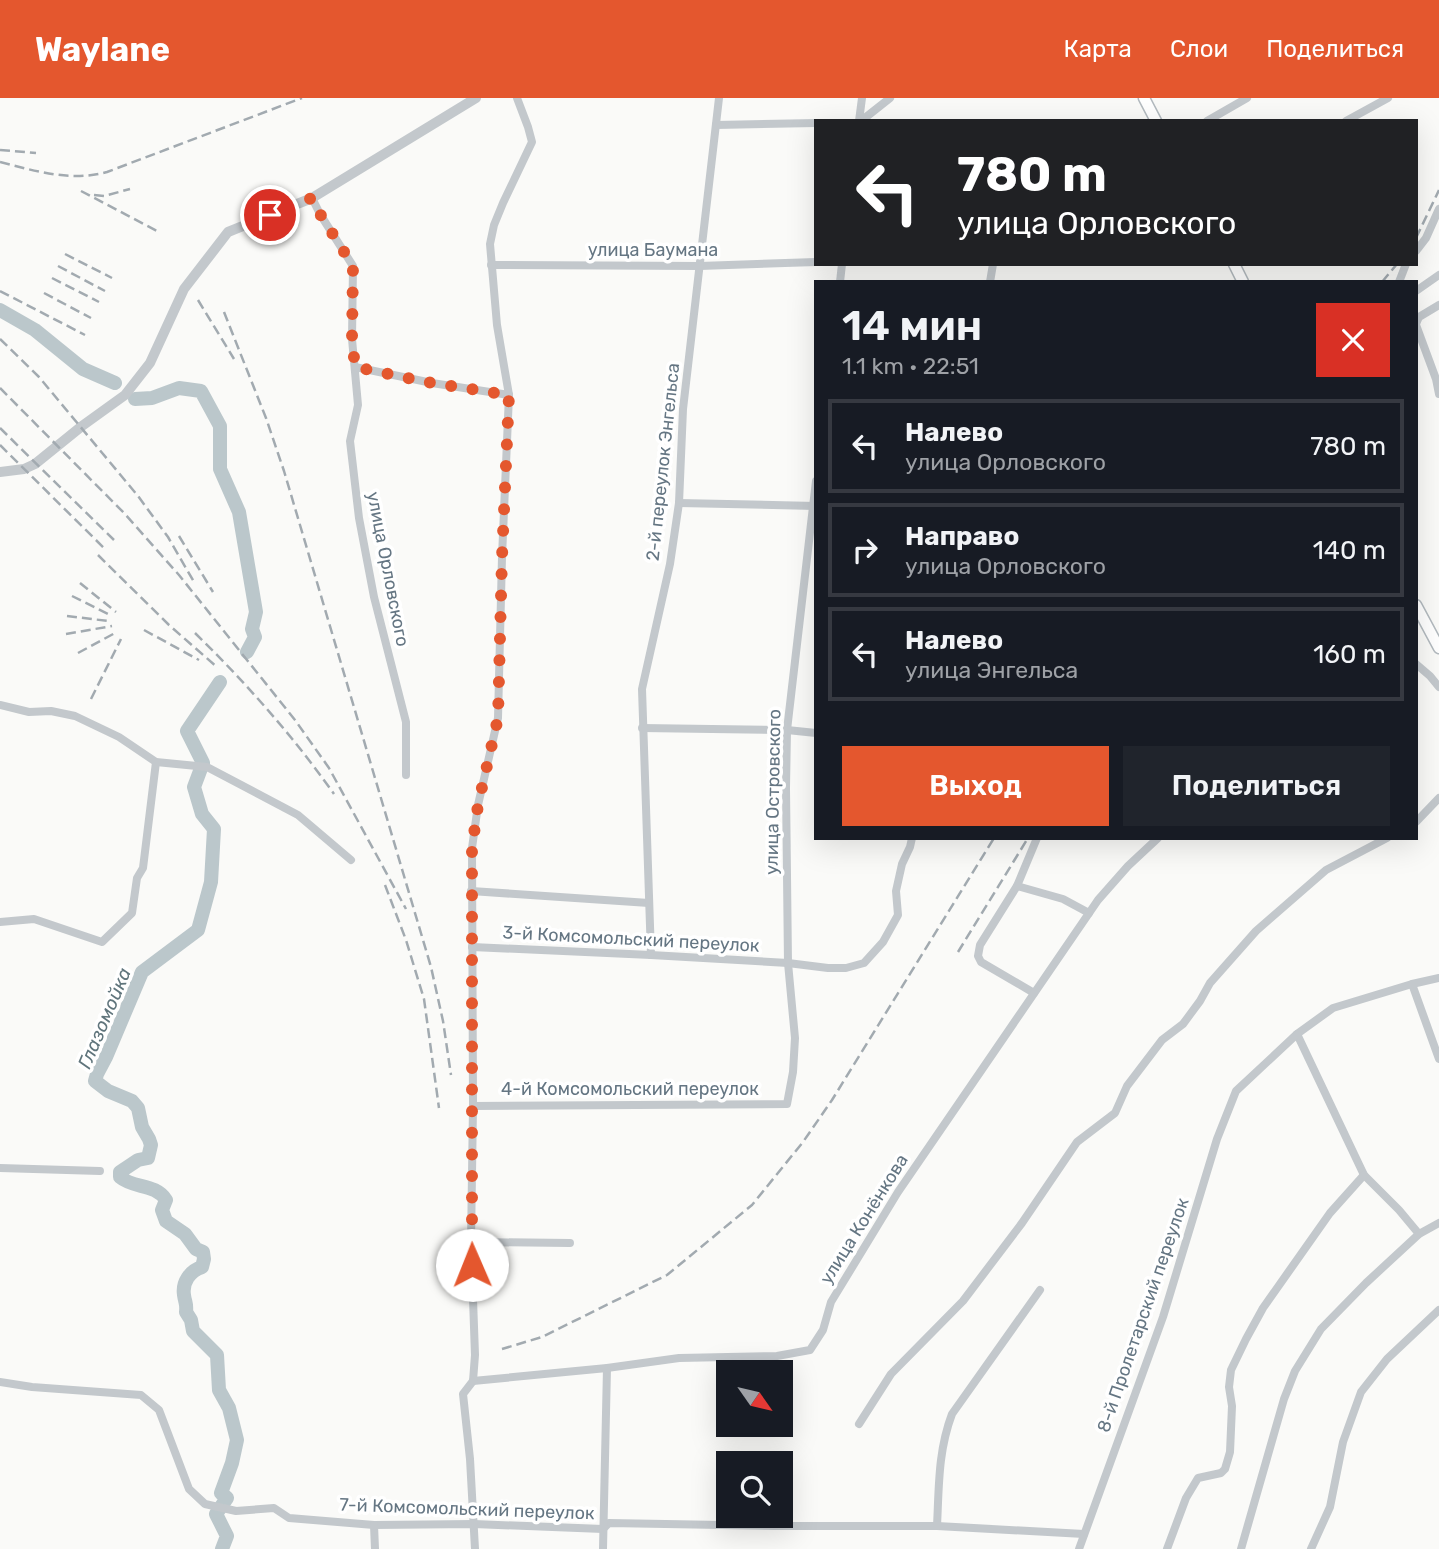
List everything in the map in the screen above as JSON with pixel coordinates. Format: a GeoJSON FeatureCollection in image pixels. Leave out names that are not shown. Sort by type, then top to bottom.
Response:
{"type":"FeatureCollection","features":[{"type":"Feature","properties":{"kind":"main road"},"geometry":{"type":"LineString","coordinates":[[1144,98],[1155,119]]}},
{"type":"Feature","properties":{"kind":"main road"},"geometry":{"type":"LineString","coordinates":[[1418,609],[1439,648]]}},
{"type":"Feature","properties":{"kind":"street"},"geometry":{"type":"LineString","coordinates":[[0,472],[24,469],[35,464],[125,395],[150,363],[184,289],[228,232],[312,198],[476,98]]}},
{"type":"Feature","properties":{"kind":"street"},"geometry":{"type":"LineString","coordinates":[[475,1549],[463,1394],[473,1381],[475,1356],[471,1242],[472,848],[478,805],[498,718],[509,395],[497,325],[490,244],[503,203],[532,142],[517,98]]}},
{"type":"Feature","properties":{"kind":"street","name":"2-й переулок Энгельса"},"geometry":{"type":"LineString","coordinates":[[650,955],[642,689],[670,564],[679,503],[683,409],[719,98]]}},
{"type":"Feature","properties":{"kind":"street"},"geometry":{"type":"LineString","coordinates":[[860,119],[862,98]]}},
{"type":"Feature","properties":{"kind":"street"},"geometry":{"type":"LineString","coordinates":[[863,119],[890,98]]}},
{"type":"Feature","properties":{"kind":"street"},"geometry":{"type":"LineString","coordinates":[[1210,119],[1247,98]]}},
{"type":"Feature","properties":{"kind":"street"},"geometry":{"type":"LineString","coordinates":[[1350,119],[1388,98]]}},
{"type":"Feature","properties":{"kind":"street"},"geometry":{"type":"LineString","coordinates":[[716,125],[814,123]]}},
{"type":"Feature","properties":{"kind":"street","name":"улица Орловского"},"geometry":{"type":"LineString","coordinates":[[312,198],[353,266],[352,339],[358,405],[350,441],[359,518],[374,597],[406,722],[406,775]]}},
{"type":"Feature","properties":{"kind":"street"},"geometry":{"type":"LineString","coordinates":[[1418,248],[1426,238],[1439,209]]}},
{"type":"Feature","properties":{"kind":"street","name":"улица Баумана"},"geometry":{"type":"LineString","coordinates":[[491,265],[700,266],[814,261]]}},
{"type":"Feature","properties":{"kind":"street"},"geometry":{"type":"LineString","coordinates":[[1418,290],[1439,275]]}},
{"type":"Feature","properties":{"kind":"street"},"geometry":{"type":"LineString","coordinates":[[1418,320],[1439,305]]}},
{"type":"Feature","properties":{"kind":"street"},"geometry":{"type":"LineString","coordinates":[[1418,330],[1439,394]]}},
{"type":"Feature","properties":{"kind":"street"},"geometry":{"type":"LineString","coordinates":[[355,367],[509,395]]}},
{"type":"Feature","properties":{"kind":"street"},"geometry":{"type":"LineString","coordinates":[[679,503],[814,506]]}},
{"type":"Feature","properties":{"kind":"street","name":"улица Островского"},"geometry":{"type":"LineString","coordinates":[[787,1104],[793,1072],[795,1038],[788,963],[788,730],[814,506]]}},
{"type":"Feature","properties":{"kind":"street"},"geometry":{"type":"LineString","coordinates":[[1418,667],[1439,687]]}},
{"type":"Feature","properties":{"kind":"street"},"geometry":{"type":"LineString","coordinates":[[0,705],[29,712],[51,711],[75,716],[119,737],[156,762],[207,767],[298,815],[351,859]]}},
{"type":"Feature","properties":{"kind":"street"},"geometry":{"type":"LineString","coordinates":[[642,728],[814,733]]}},
{"type":"Feature","properties":{"kind":"street"},"geometry":{"type":"LineString","coordinates":[[0,922],[34,919],[102,942],[132,914],[137,878],[143,868],[156,762]]}},
{"type":"Feature","properties":{"kind":"street"},"geometry":{"type":"LineString","coordinates":[[1418,820],[1439,798]]}},
{"type":"Feature","properties":{"kind":"street","name":"3-й Комсомольский переулок"},"geometry":{"type":"LineString","coordinates":[[472,947],[846,968],[864,963],[883,942],[898,915],[896,891],[902,864],[912,840]]}},
{"type":"Feature","properties":{"kind":"street"},"geometry":{"type":"LineString","coordinates":[[1034,993],[981,962],[978,956],[980,945],[1017,886],[1036,840]]}},
{"type":"Feature","properties":{"kind":"street","name":"улица Конёнкова"},"geometry":{"type":"LineString","coordinates":[[473,1381],[679,1358],[777,1356],[810,1350],[823,1330],[831,1302],[898,1192],[1089,913],[1128,866],[1156,840]]}},
{"type":"Feature","properties":{"kind":"street"},"geometry":{"type":"LineString","coordinates":[[859,1424],[891,1374],[972,1290],[1077,1142],[1115,1113],[1126,1086],[1162,1040],[1183,1024],[1210,983],[1256,931],[1326,870],[1383,840]]}},
{"type":"Feature","properties":{"kind":"street"},"geometry":{"type":"LineString","coordinates":[[1017,886],[1063,899],[1089,913]]}},
{"type":"Feature","properties":{"kind":"street"},"geometry":{"type":"LineString","coordinates":[[471,891],[649,903]]}},
{"type":"Feature","properties":{"kind":"street"},"geometry":{"type":"LineString","coordinates":[[1419,1234],[1364,1175],[1297,1034],[1333,1009],[1439,978]]}},
{"type":"Feature","properties":{"kind":"street"},"geometry":{"type":"LineString","coordinates":[[1412,984],[1439,1059]]}},
{"type":"Feature","properties":{"kind":"street","name":"8-й Пролетарский переулок"},"geometry":{"type":"LineString","coordinates":[[1079,1549],[1163,1317],[1217,1139],[1236,1091],[1297,1034]]}},
{"type":"Feature","properties":{"kind":"street","name":"4-й Комсомольский переулок"},"geometry":{"type":"LineString","coordinates":[[473,1106],[787,1104]]}},
{"type":"Feature","properties":{"kind":"street"},"geometry":{"type":"LineString","coordinates":[[0,1168],[100,1171]]}},
{"type":"Feature","properties":{"kind":"street"},"geometry":{"type":"LineString","coordinates":[[1167,1549],[1186,1498],[1198,1478],[1221,1473],[1224,1469],[1230,1452],[1231,1370],[1246,1339],[1263,1308],[1330,1213],[1364,1175]]}},
{"type":"Feature","properties":{"kind":"street"},"geometry":{"type":"LineString","coordinates":[[1241,1549],[1284,1399],[1295,1371],[1321,1329],[1419,1234],[1439,1223]]}},
{"type":"Feature","properties":{"kind":"street"},"geometry":{"type":"LineString","coordinates":[[471,1242],[570,1242]]}},
{"type":"Feature","properties":{"kind":"street"},"geometry":{"type":"LineString","coordinates":[[936,1526],[940,1457],[944,1434],[952,1414],[1040,1290]]}},
{"type":"Feature","properties":{"kind":"street"},"geometry":{"type":"LineString","coordinates":[[1311,1549],[1330,1507],[1343,1442],[1361,1392],[1387,1359],[1439,1310]]}},
{"type":"Feature","properties":{"kind":"street"},"geometry":{"type":"LineString","coordinates":[[603,1549],[607,1368]]}},
{"type":"Feature","properties":{"kind":"street","name":"7-й Комсомольский переулок"},"geometry":{"type":"LineString","coordinates":[[0,1382],[141,1395],[159,1410],[190,1489],[205,1504],[236,1511],[274,1508],[289,1518],[374,1525],[474,1524],[603,1529],[609,1523],[936,1526],[1084,1534]]}},
{"type":"Feature","properties":{"kind":"street"},"geometry":{"type":"LineString","coordinates":[[374,1525],[375,1549]]}},
{"type":"Feature","properties":{"kind":"waterway","name":"Глазомойка"},"geometry":{"type":"LineString","coordinates":[[0,310],[35,330],[83,369],[115,383]]}},
{"type":"Feature","properties":{"kind":"waterway","name":"Глазомойка"},"geometry":{"type":"LineString","coordinates":[[135,399],[152,398],[179,388],[201,391],[220,426],[220,469],[239,512],[256,612],[252,629],[255,637],[247,652]]}},
{"type":"Feature","properties":{"kind":"waterway","name":"Глазомойка"},"geometry":{"type":"LineString","coordinates":[[220,682],[187,731],[203,763],[194,787],[202,814],[214,829],[211,882],[198,930],[142,972],[95,1081],[108,1091],[132,1101],[138,1108],[142,1127],[151,1145],[148,1158],[138,1160],[120,1172],[120,1177],[161,1195],[166,1200],[162,1210],[166,1221],[185,1234],[196,1249],[203,1252],[202,1267],[191,1274],[184,1286],[186,1312],[193,1331],[217,1355],[219,1390],[229,1408],[237,1440],[221,1493],[227,1498],[216,1514],[227,1536],[222,1549]]}},
{"type":"Feature","properties":{"kind":"railway"},"geometry":{"type":"LineString","coordinates":[[0,162],[66,176],[93,175],[302,98]]}},
{"type":"Feature","properties":{"kind":"railway"},"geometry":{"type":"LineString","coordinates":[[0,150],[36,153]]}},
{"type":"Feature","properties":{"kind":"railway"},"geometry":{"type":"LineString","coordinates":[[94,195],[104,196],[130,189]]}},
{"type":"Feature","properties":{"kind":"railway"},"geometry":{"type":"LineString","coordinates":[[1418,234],[1439,190]]}},
{"type":"Feature","properties":{"kind":"railway"},"geometry":{"type":"LineString","coordinates":[[81,191],[159,232]]}},
{"type":"Feature","properties":{"kind":"railway"},"geometry":{"type":"LineString","coordinates":[[65,254],[112,278]]}},
{"type":"Feature","properties":{"kind":"railway"},"geometry":{"type":"LineString","coordinates":[[58,266],[105,291]]}},
{"type":"Feature","properties":{"kind":"railway"},"geometry":{"type":"LineString","coordinates":[[1384,280],[1395,266]]}},
{"type":"Feature","properties":{"kind":"railway"},"geometry":{"type":"LineString","coordinates":[[52,278],[99,302]]}},
{"type":"Feature","properties":{"kind":"railway"},"geometry":{"type":"LineString","coordinates":[[0,291],[85,335]]}},
{"type":"Feature","properties":{"kind":"railway"},"geometry":{"type":"LineString","coordinates":[[44,293],[91,318]]}},
{"type":"Feature","properties":{"kind":"railway"},"geometry":{"type":"LineString","coordinates":[[198,300],[234,359]]}},
{"type":"Feature","properties":{"kind":"railway"},"geometry":{"type":"LineString","coordinates":[[224,312],[284,471],[431,967],[451,1075]]}},
{"type":"Feature","properties":{"kind":"railway"},"geometry":{"type":"LineString","coordinates":[[0,339],[39,377],[138,496],[168,537],[194,582]]}},
{"type":"Feature","properties":{"kind":"railway"},"geometry":{"type":"LineString","coordinates":[[0,388],[124,513],[179,575],[295,720],[329,768],[406,909]]}},
{"type":"Feature","properties":{"kind":"railway"},"geometry":{"type":"LineString","coordinates":[[0,428],[114,540]]}},
{"type":"Feature","properties":{"kind":"railway"},"geometry":{"type":"LineString","coordinates":[[0,445],[105,549]]}},
{"type":"Feature","properties":{"kind":"railway"},"geometry":{"type":"LineString","coordinates":[[179,536],[213,592]]}},
{"type":"Feature","properties":{"kind":"railway"},"geometry":{"type":"LineString","coordinates":[[98,555],[169,625],[218,668]]}},
{"type":"Feature","properties":{"kind":"railway"},"geometry":{"type":"LineString","coordinates":[[80,583],[116,612]]}},
{"type":"Feature","properties":{"kind":"railway"},"geometry":{"type":"LineString","coordinates":[[72,596],[110,615]]}},
{"type":"Feature","properties":{"kind":"railway"},"geometry":{"type":"LineString","coordinates":[[67,616],[108,621]]}},
{"type":"Feature","properties":{"kind":"railway"},"geometry":{"type":"LineString","coordinates":[[66,634],[112,626]]}},
{"type":"Feature","properties":{"kind":"railway"},"geometry":{"type":"LineString","coordinates":[[144,630],[199,660]]}},
{"type":"Feature","properties":{"kind":"railway"},"geometry":{"type":"LineString","coordinates":[[78,653],[115,633]]}},
{"type":"Feature","properties":{"kind":"railway"},"geometry":{"type":"LineString","coordinates":[[195,633],[268,711],[334,794]]}},
{"type":"Feature","properties":{"kind":"railway"},"geometry":{"type":"LineString","coordinates":[[91,699],[121,639]]}},
{"type":"Feature","properties":{"kind":"railway"},"geometry":{"type":"LineString","coordinates":[[502,1349],[542,1337],[667,1275],[752,1205],[803,1142],[832,1100],[993,840]]}},
{"type":"Feature","properties":{"kind":"railway"},"geometry":{"type":"LineString","coordinates":[[958,952],[1027,840]]}},
{"type":"Feature","properties":{"kind":"railway"},"geometry":{"type":"LineString","coordinates":[[385,885],[424,999],[439,1108]]}},
{"type":"Feature","properties":{"kind":"route"},"geometry":{"type":"LineString","coordinates":[[270,215],[312,198],[353,266],[352,339],[355,367],[509,395],[498,718],[478,805],[472,848],[472,1265]]}}]}
